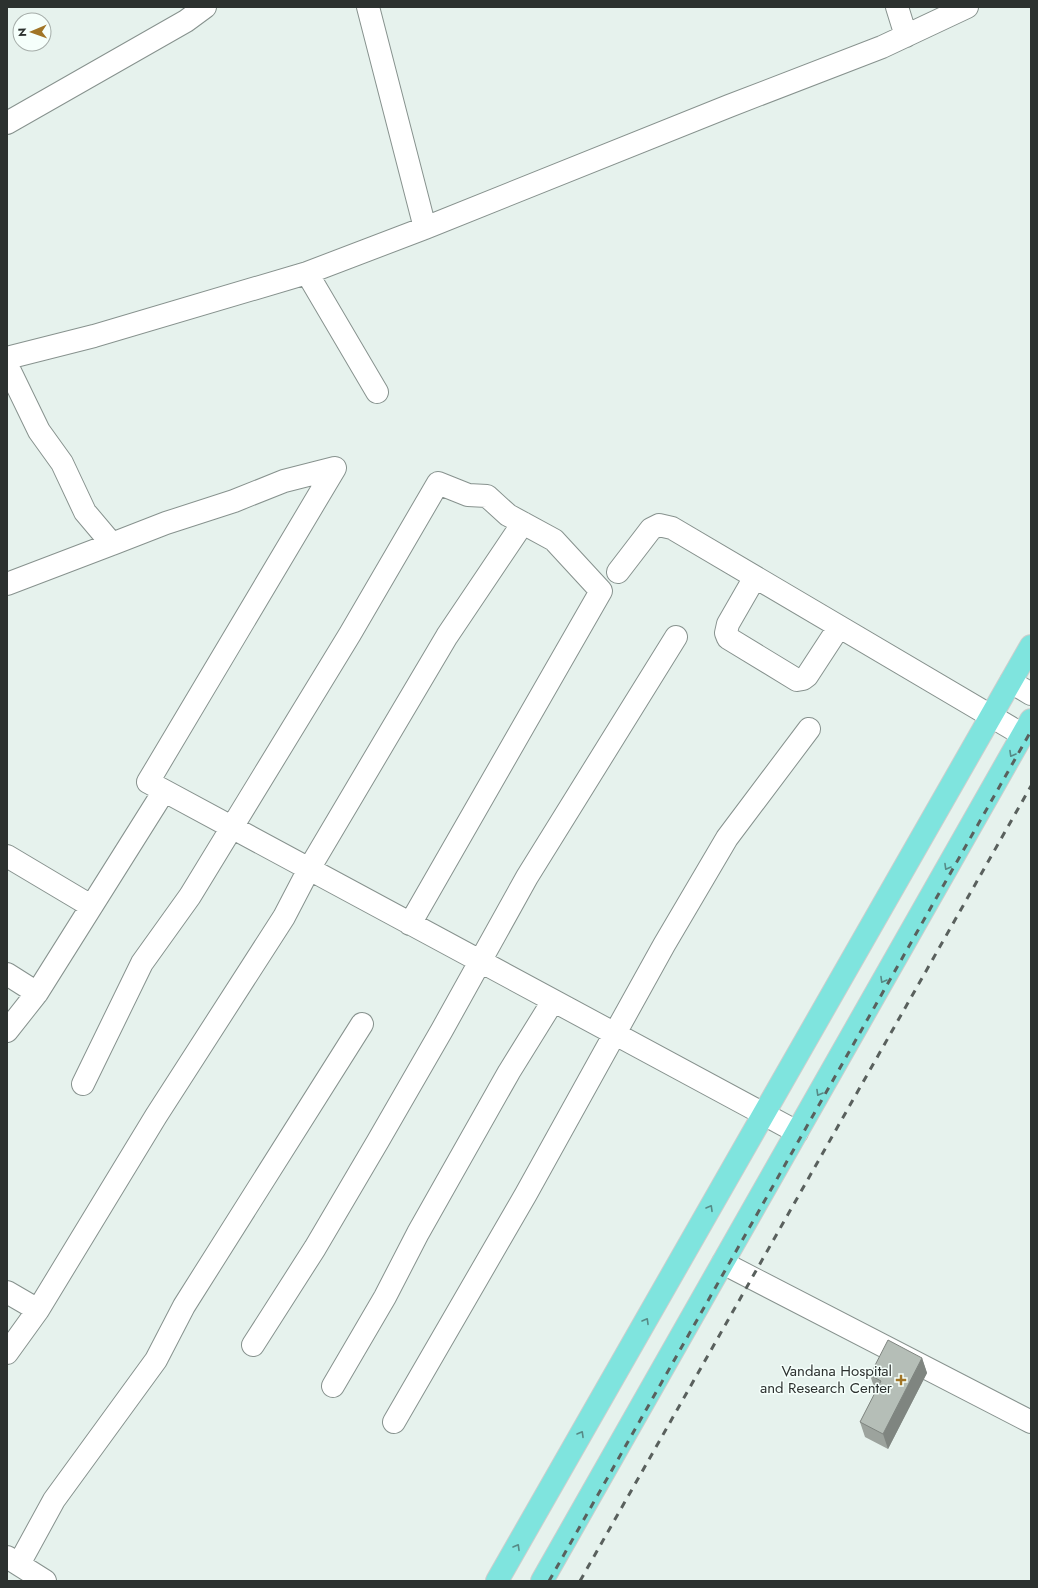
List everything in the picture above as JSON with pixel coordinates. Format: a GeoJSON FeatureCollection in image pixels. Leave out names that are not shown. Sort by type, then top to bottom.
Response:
{"type":"FeatureCollection","features":[{"type":"Feature","properties":{"kind":"main road"},"geometry":{"type":"LineString","coordinates":[[497,1581],[1031,646]]}},
{"type":"Feature","properties":{"kind":"main road"},"geometry":{"type":"LineString","coordinates":[[542,1581],[1027,727]]}},
{"type":"Feature","properties":{"kind":"street"},"geometry":{"type":"LineString","coordinates":[[7,124],[180,25],[205,7]]}},
{"type":"Feature","properties":{"kind":"street"},"geometry":{"type":"LineString","coordinates":[[368,7],[425,228]]}},
{"type":"Feature","properties":{"kind":"street"},"geometry":{"type":"LineString","coordinates":[[897,7],[906,36]]}},
{"type":"Feature","properties":{"kind":"street"},"geometry":{"type":"LineString","coordinates":[[7,358],[94,336],[307,273],[425,228],[722,109],[882,47],[967,7]]}},
{"type":"Feature","properties":{"kind":"street"},"geometry":{"type":"LineString","coordinates":[[307,273],[377,392]]}},
{"type":"Feature","properties":{"kind":"street"},"geometry":{"type":"LineString","coordinates":[[7,365],[39,431],[62,463],[85,512],[112,544]]}},
{"type":"Feature","properties":{"kind":"street"},"geometry":{"type":"LineString","coordinates":[[7,584],[166,523],[234,502],[284,481],[335,468],[148,782],[797,1132]]}},
{"type":"Feature","properties":{"kind":"street"},"geometry":{"type":"LineString","coordinates":[[83,1084],[142,963],[190,896],[350,634],[438,482],[468,494],[487,496],[508,515],[554,540],[601,591],[410,924]]}},
{"type":"Feature","properties":{"kind":"street"},"geometry":{"type":"LineString","coordinates":[[7,1353],[38,1310],[152,1123],[284,917],[309,869],[447,636],[523,523]]}},
{"type":"Feature","properties":{"kind":"street"},"geometry":{"type":"LineString","coordinates":[[618,572],[651,529],[659,525],[672,528],[991,716],[1027,727]]}},
{"type":"Feature","properties":{"kind":"street"},"geometry":{"type":"LineString","coordinates":[[755,577],[728,624],[726,633],[728,638],[797,680],[803,679],[807,676],[838,627]]}},
{"type":"Feature","properties":{"kind":"street"},"geometry":{"type":"LineString","coordinates":[[253,1345],[315,1248],[374,1148],[442,1030],[527,877],[676,637]]}},
{"type":"Feature","properties":{"kind":"street"},"geometry":{"type":"LineString","coordinates":[[1011,682],[1031,694]]}},
{"type":"Feature","properties":{"kind":"street"},"geometry":{"type":"LineString","coordinates":[[394,1422],[522,1201],[664,945],[726,838],[809,729]]}},
{"type":"Feature","properties":{"kind":"street"},"geometry":{"type":"LineString","coordinates":[[7,1030],[37,992],[164,791]]}},
{"type":"Feature","properties":{"kind":"street"},"geometry":{"type":"LineString","coordinates":[[7,856],[91,906]]}},
{"type":"Feature","properties":{"kind":"street"},"geometry":{"type":"LineString","coordinates":[[7,974],[37,992]]}},
{"type":"Feature","properties":{"kind":"street"},"geometry":{"type":"LineString","coordinates":[[333,1386],[385,1297],[418,1233],[509,1072],[553,1001]]}},
{"type":"Feature","properties":{"kind":"street"},"geometry":{"type":"LineString","coordinates":[[45,1581],[13,1560],[54,1500],[156,1360],[184,1306],[362,1024]]}},
{"type":"Feature","properties":{"kind":"street"},"geometry":{"type":"LineString","coordinates":[[723,1263],[1031,1422]]}},
{"type":"Feature","properties":{"kind":"street"},"geometry":{"type":"LineString","coordinates":[[7,1292],[38,1310]]}},
{"type":"Feature","properties":{"kind":"building"},"geometry":{"type":"Polygon","coordinates":[[[888,1340],[922,1358],[883,1434],[860,1422],[881,1381],[870,1375],[888,1340]]]}},
{"type":"Feature","properties":{"kind":"railway"},"geometry":{"type":"LineString","coordinates":[[549,1581],[1031,731]]}},
{"type":"Feature","properties":{"kind":"railway"},"geometry":{"type":"LineString","coordinates":[[580,1581],[1031,786]]}},
{"type":"Feature","properties":{"kind":"place","name":"Vandana Hospital and Research Center"},"geometry":{"type":"Point","coordinates":[901,1380]}}]}
